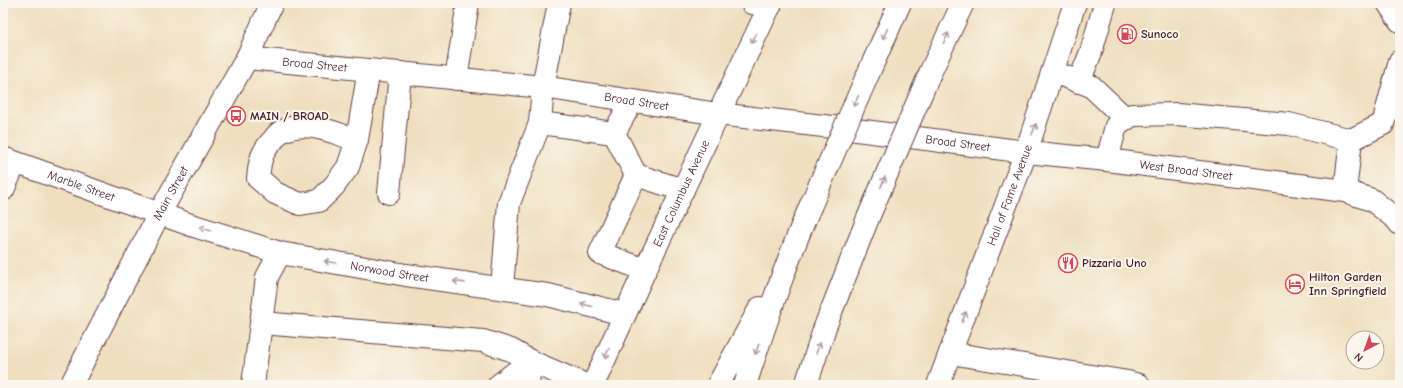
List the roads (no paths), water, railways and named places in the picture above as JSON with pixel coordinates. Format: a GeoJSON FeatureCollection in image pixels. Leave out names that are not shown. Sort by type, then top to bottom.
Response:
{"type":"FeatureCollection","features":[{"type":"Feature","properties":{"kind":"main road","name":"Main Street"},"geometry":{"type":"LineString","coordinates":[[71,385],[159,214],[247,58],[272,3]]}},
{"type":"Feature","properties":{"kind":"main road"},"geometry":{"type":"LineString","coordinates":[[456,78],[468,3]]}},
{"type":"Feature","properties":{"kind":"main road"},"geometry":{"type":"LineString","coordinates":[[502,288],[509,203],[540,123],[543,87],[559,3]]}},
{"type":"Feature","properties":{"kind":"main road"},"geometry":{"type":"LineString","coordinates":[[745,385],[766,321],[798,236],[900,3]]}},
{"type":"Feature","properties":{"kind":"main road"},"geometry":{"type":"LineString","coordinates":[[806,385],[825,327],[868,218],[930,73],[963,3]]}},
{"type":"Feature","properties":{"kind":"main road","name":"Hall of Fame Avenue"},"geometry":{"type":"LineString","coordinates":[[938,385],[1026,152],[1075,3]]}},
{"type":"Feature","properties":{"kind":"main road"},"geometry":{"type":"LineString","coordinates":[[1079,82],[1091,52],[1105,3]]}},
{"type":"Feature","properties":{"kind":"main road"},"geometry":{"type":"LineString","coordinates":[[1388,3],[1400,21]]}},
{"type":"Feature","properties":{"kind":"main road","name":"East Columbus Avenue"},"geometry":{"type":"LineString","coordinates":[[593,385],[624,314],[718,114],[764,4]]}},
{"type":"Feature","properties":{"kind":"main road","name":"Broad Street"},"geometry":{"type":"LineString","coordinates":[[247,58],[543,87],[718,114],[1026,152]]}},
{"type":"Feature","properties":{"kind":"main road"},"geometry":{"type":"LineString","coordinates":[[1107,160],[1116,126],[1132,115],[1177,114],[1289,124],[1352,140],[1384,124],[1400,61]]}},
{"type":"Feature","properties":{"kind":"main road"},"geometry":{"type":"LineString","coordinates":[[357,140],[369,70]]}},
{"type":"Feature","properties":{"kind":"main road"},"geometry":{"type":"LineString","coordinates":[[1053,72],[1091,86],[1126,119]]}},
{"type":"Feature","properties":{"kind":"main road"},"geometry":{"type":"LineString","coordinates":[[389,193],[400,73]]}},
{"type":"Feature","properties":{"kind":"main road"},"geometry":{"type":"LineString","coordinates":[[614,133],[632,101]]}},
{"type":"Feature","properties":{"kind":"main road"},"geometry":{"type":"LineString","coordinates":[[540,123],[614,133]]}},
{"type":"Feature","properties":{"kind":"main road"},"geometry":{"type":"LineString","coordinates":[[614,133],[636,174],[683,190]]}},
{"type":"Feature","properties":{"kind":"main road"},"geometry":{"type":"LineString","coordinates":[[1345,191],[1352,140]]}},
{"type":"Feature","properties":{"kind":"main road","name":"West Broad Street"},"geometry":{"type":"LineString","coordinates":[[1026,152],[1107,160],[1345,191],[1372,200],[1400,224]]}},
{"type":"Feature","properties":{"kind":"main road"},"geometry":{"type":"LineString","coordinates":[[3,190],[9,160]]}},
{"type":"Feature","properties":{"kind":"main road","name":"Marble Street"},"geometry":{"type":"LineString","coordinates":[[9,160],[159,214]]}},
{"type":"Feature","properties":{"kind":"main road"},"geometry":{"type":"LineString","coordinates":[[636,174],[600,254],[645,270]]}},
{"type":"Feature","properties":{"kind":"main road","name":"Norwood Street"},"geometry":{"type":"LineString","coordinates":[[159,214],[280,253],[406,274],[548,295],[624,314]]}},
{"type":"Feature","properties":{"kind":"main road"},"geometry":{"type":"LineString","coordinates":[[718,385],[798,236]]}},
{"type":"Feature","properties":{"kind":"main road"},"geometry":{"type":"LineString","coordinates":[[253,385],[267,277],[280,253]]}},
{"type":"Feature","properties":{"kind":"main road"},"geometry":{"type":"LineString","coordinates":[[261,323],[483,341],[511,350],[530,361],[586,385]]}},
{"type":"Feature","properties":{"kind":"main road"},"geometry":{"type":"LineString","coordinates":[[950,353],[1139,385]]}},
{"type":"Feature","properties":{"kind":"main road"},"geometry":{"type":"LineString","coordinates":[[499,385],[530,361]]}},
{"type":"Feature","properties":{"kind":"main road"},"geometry":{"type":"LineString","coordinates":[[528,385],[530,361]]}},
{"type":"Feature","properties":{"kind":"place","name":"Sunoco"},"geometry":{"type":"Point","coordinates":[1127,34]}},
{"type":"Feature","properties":{"kind":"place","name":"MAIN / BROAD"},"geometry":{"type":"Point","coordinates":[236,116]}},
{"type":"Feature","properties":{"kind":"place","name":"Pizzaria Uno"},"geometry":{"type":"Point","coordinates":[1068,263]}},
{"type":"Feature","properties":{"kind":"place","name":"Hilton Garden Inn Springfield"},"geometry":{"type":"Point","coordinates":[1295,284]}}]}
